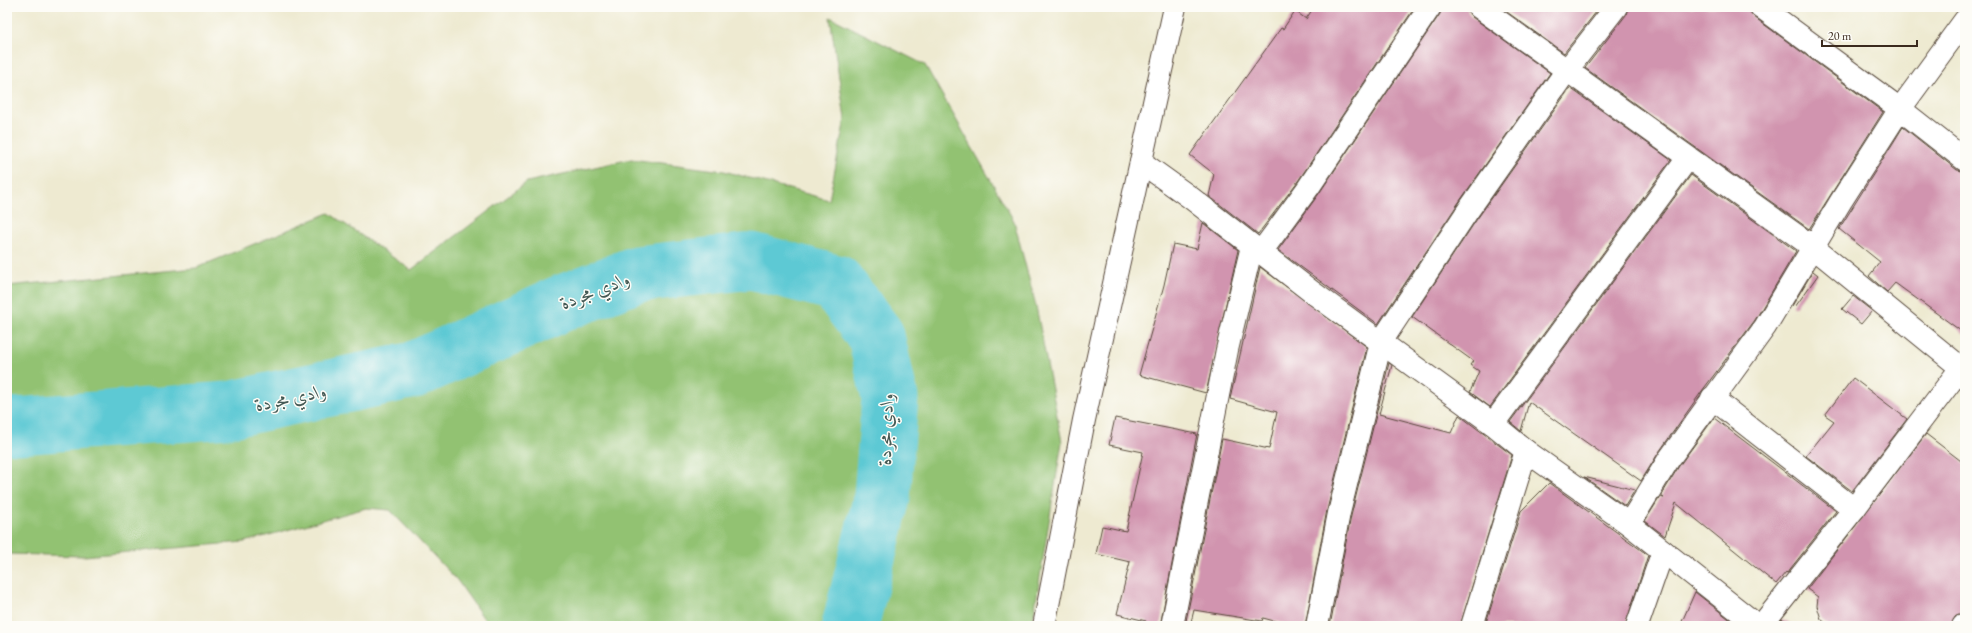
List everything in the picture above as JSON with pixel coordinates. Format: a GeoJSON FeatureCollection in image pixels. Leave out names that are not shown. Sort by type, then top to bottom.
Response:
{"type":"FeatureCollection","features":[{"type":"Feature","properties":{"kind":"street"},"geometry":{"type":"LineString","coordinates":[[1044,626],[1084,420],[1175,7]]}},
{"type":"Feature","properties":{"kind":"street"},"geometry":{"type":"LineString","coordinates":[[1172,626],[1227,350],[1256,249],[1321,169],[1430,7]]}},
{"type":"Feature","properties":{"kind":"street"},"geometry":{"type":"LineString","coordinates":[[1479,7],[1814,248],[1963,370],[1761,626]]}},
{"type":"Feature","properties":{"kind":"street"},"geometry":{"type":"LineString","coordinates":[[1317,626],[1339,513],[1381,342],[1466,212],[1567,70],[1616,7]]}},
{"type":"Feature","properties":{"kind":"street"},"geometry":{"type":"LineString","coordinates":[[1761,7],[1900,109],[1965,160]]}},
{"type":"Feature","properties":{"kind":"street"},"geometry":{"type":"LineString","coordinates":[[1629,524],[1669,459],[1765,327],[1814,248],[1841,200],[1900,109],[1965,20]]}},
{"type":"Feature","properties":{"kind":"street"},"geometry":{"type":"LineString","coordinates":[[1493,424],[1688,158]]}},
{"type":"Feature","properties":{"kind":"street"},"geometry":{"type":"LineString","coordinates":[[1141,162],[1493,424],[1526,451],[1629,524],[1758,626]]}},
{"type":"Feature","properties":{"kind":"street"},"geometry":{"type":"LineString","coordinates":[[1712,398],[1854,510]]}},
{"type":"Feature","properties":{"kind":"street"},"geometry":{"type":"LineString","coordinates":[[1472,626],[1526,451]]}},
{"type":"Feature","properties":{"kind":"street"},"geometry":{"type":"LineString","coordinates":[[1637,626],[1663,551]]}},
{"type":"Feature","properties":{"kind":"green space"},"geometry":{"type":"Polygon","coordinates":[[[830,17],[925,65],[1014,221],[1036,306],[1062,442],[1032,626],[489,626],[457,580],[390,510],[366,508],[244,542],[84,556],[7,554],[7,286],[196,268],[329,213],[411,270],[527,182],[631,159],[724,171],[829,200],[845,119],[830,17]]]}},
{"type":"Feature","properties":{"kind":"building"},"geometry":{"type":"Polygon","coordinates":[[[1314,7],[1415,7],[1298,181],[1258,234],[1209,196],[1214,174],[1190,155],[1281,28],[1283,29],[1295,11],[1306,19],[1314,7]]]}},
{"type":"Feature","properties":{"kind":"building"},"geometry":{"type":"Polygon","coordinates":[[[1442,7],[1467,7],[1468,12],[1472,17],[1550,73],[1457,205],[1378,324],[1278,250],[1318,195],[1440,14],[1442,7]]]}},
{"type":"Feature","properties":{"kind":"building"},"geometry":{"type":"Polygon","coordinates":[[[1500,7],[1600,7],[1564,53],[1500,7]]]}},
{"type":"Feature","properties":{"kind":"building"},"geometry":{"type":"Polygon","coordinates":[[[1628,7],[1749,7],[1750,12],[1754,17],[1883,112],[1809,229],[1585,68],[1626,15],[1628,7]]]}},
{"type":"Feature","properties":{"kind":"building"},"geometry":{"type":"Polygon","coordinates":[[[1570,88],[1671,160],[1490,407],[1470,392],[1479,371],[1470,365],[1473,361],[1412,317],[1477,219],[1570,88]]]}},
{"type":"Feature","properties":{"kind":"building"},"geometry":{"type":"Polygon","coordinates":[[[1903,127],[1957,170],[1965,172],[1965,334],[1895,283],[1887,292],[1869,276],[1880,262],[1839,229],[1903,127]]]}},
{"type":"Feature","properties":{"kind":"building"},"geometry":{"type":"Polygon","coordinates":[[[1691,175],[1796,251],[1755,320],[1702,391],[1659,452],[1641,481],[1529,402],[1521,431],[1510,422],[1691,175]]]}},
{"type":"Feature","properties":{"kind":"building"},"geometry":{"type":"Polygon","coordinates":[[[1203,223],[1238,250],[1206,393],[1139,375],[1164,285],[1173,244],[1197,249],[1203,223]]]}},
{"type":"Feature","properties":{"kind":"building"},"geometry":{"type":"Polygon","coordinates":[[[1260,267],[1367,347],[1327,510],[1305,626],[1293,626],[1263,618],[1262,621],[1194,610],[1190,626],[1185,626],[1222,439],[1269,449],[1277,412],[1230,399],[1260,267]]]}},
{"type":"Feature","properties":{"kind":"building"},"geometry":{"type":"Polygon","coordinates":[[[1813,271],[1818,275],[1795,307],[1792,306],[1813,271]]]}},
{"type":"Feature","properties":{"kind":"building"},"geometry":{"type":"Polygon","coordinates":[[[1853,296],[1872,311],[1861,324],[1842,309],[1853,296]]]}},
{"type":"Feature","properties":{"kind":"building"},"geometry":{"type":"Polygon","coordinates":[[[1389,363],[1392,365],[1379,414],[1451,433],[1459,415],[1512,455],[1460,626],[1330,626],[1351,516],[1389,363]]]}},
{"type":"Feature","properties":{"kind":"building"},"geometry":{"type":"Polygon","coordinates":[[[1853,378],[1907,419],[1852,491],[1806,456],[1834,421],[1825,415],[1853,378]]]}},
{"type":"Feature","properties":{"kind":"building"},"geometry":{"type":"Polygon","coordinates":[[[1115,418],[1197,434],[1160,626],[1145,626],[1146,621],[1117,614],[1130,562],[1096,554],[1102,526],[1126,531],[1143,452],[1109,445],[1115,418]]]}},
{"type":"Feature","properties":{"kind":"building"},"geometry":{"type":"Polygon","coordinates":[[[1714,418],[1836,511],[1787,573],[1786,572],[1776,584],[1676,503],[1665,536],[1645,521],[1660,497],[1664,498],[1661,496],[1679,466],[1714,418]]]}},
{"type":"Feature","properties":{"kind":"building"},"geometry":{"type":"Polygon","coordinates":[[[1926,434],[1965,464],[1965,612],[1956,615],[1951,626],[1829,626],[1821,619],[1817,606],[1818,597],[1807,589],[1926,434]]]}},
{"type":"Feature","properties":{"kind":"building"},"geometry":{"type":"Polygon","coordinates":[[[1584,477],[1635,490],[1625,506],[1584,477]]]}},
{"type":"Feature","properties":{"kind":"building"},"geometry":{"type":"Polygon","coordinates":[[[1549,483],[1648,555],[1625,626],[1485,626],[1521,511],[1549,483]]]}},
{"type":"Feature","properties":{"kind":"building"},"geometry":{"type":"Polygon","coordinates":[[[1695,592],[1738,626],[1680,626],[1695,592]]]}},
{"type":"Feature","properties":{"kind":"building"},"geometry":{"type":"Polygon","coordinates":[[[1782,619],[1797,626],[1777,626],[1782,619]]]}},
{"type":"Feature","properties":{"kind":"waterway","name":"وادي مجردة"},"geometry":{"type":"LineString","coordinates":[[7,425],[17,426],[228,410],[414,370],[560,304],[637,274],[752,261],[836,283],[876,336],[890,398],[882,497],[850,626]]}}]}
